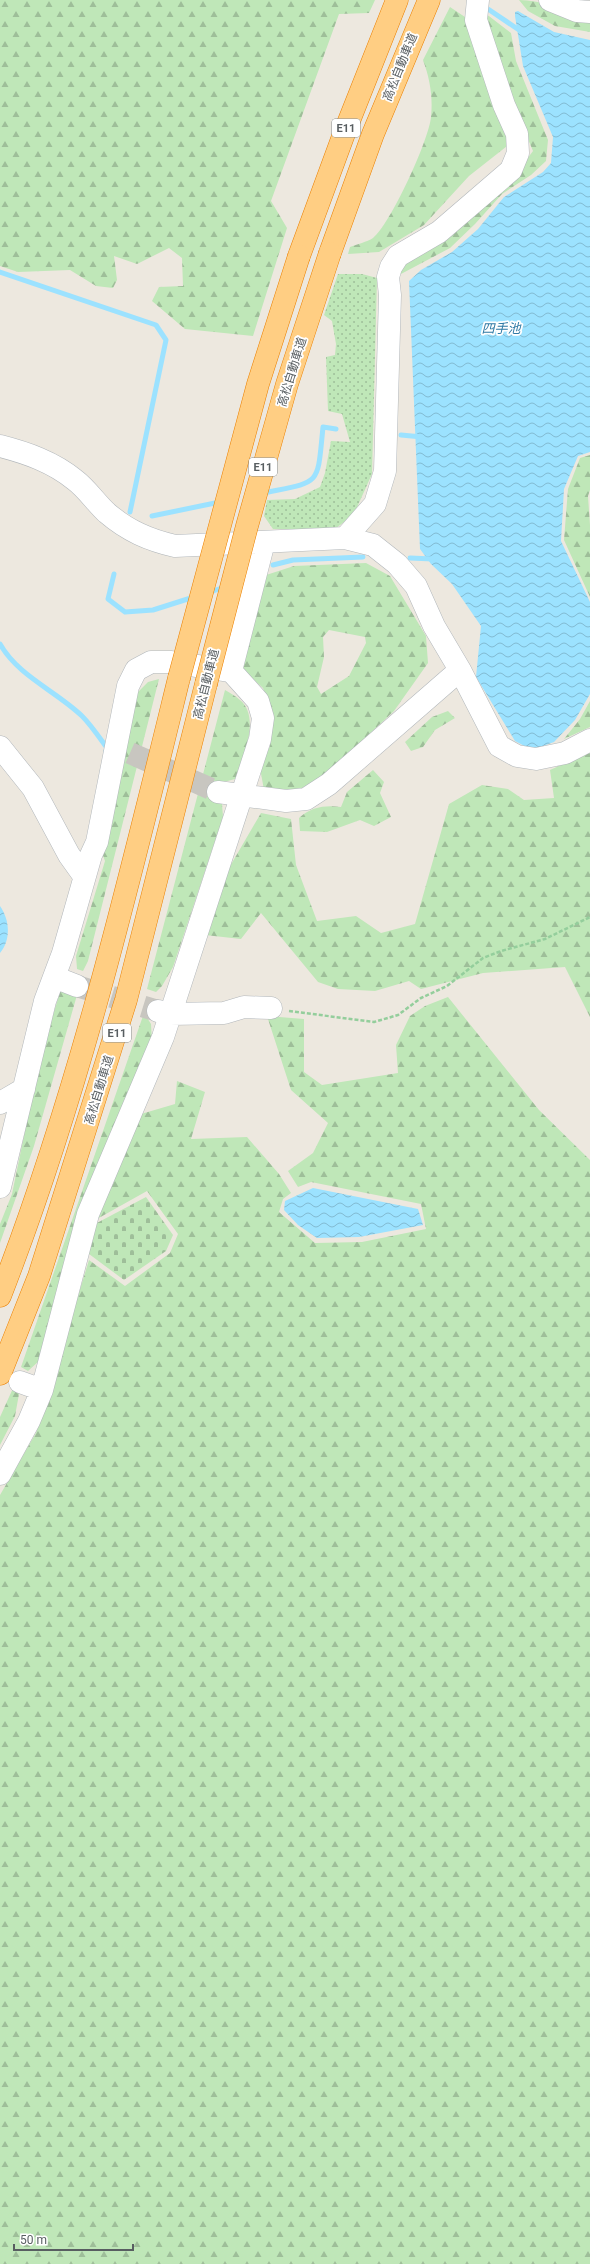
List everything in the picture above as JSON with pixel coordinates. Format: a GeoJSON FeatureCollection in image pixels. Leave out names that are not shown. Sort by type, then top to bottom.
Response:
{"type":"FeatureCollection","features":[{"type":"Feature","properties":{"kind":"highway","name":"E11"},"geometry":{"type":"LineString","coordinates":[[0,1296],[59,1128],[101,987],[179,678],[258,384],[299,256],[345,131],[397,1]]}},
{"type":"Feature","properties":{"kind":"highway","name":"高松自動車道"},"geometry":{"type":"LineString","coordinates":[[10,1378],[39,1276],[84,1140],[126,1000],[247,526],[287,384],[330,253],[373,134],[424,9]]}},
{"type":"Feature","properties":{"kind":"street"},"geometry":{"type":"LineString","coordinates":[[345,538],[376,504],[385,471],[390,294],[388,276],[391,267],[398,256],[439,232],[511,170],[518,153],[517,134],[504,105],[476,20],[478,0]]}},
{"type":"Feature","properties":{"kind":"street"},"geometry":{"type":"LineString","coordinates":[[550,0],[578,11],[590,12]]}},
{"type":"Feature","properties":{"kind":"street"},"geometry":{"type":"LineString","coordinates":[[0,446],[27,453],[53,465],[76,480],[108,513],[136,533],[152,541],[175,546],[345,538],[373,545],[397,564],[416,586],[434,626],[460,670],[499,746],[517,756],[536,759],[565,753],[590,740]]}},
{"type":"Feature","properties":{"kind":"street"},"geometry":{"type":"LineString","coordinates":[[230,672],[264,542]]}},
{"type":"Feature","properties":{"kind":"street"},"geometry":{"type":"LineString","coordinates":[[0,1187],[45,1001],[54,977],[84,876],[98,842],[123,751],[128,686],[136,670],[150,662],[170,662],[230,672],[258,701],[263,718],[260,739],[164,1012],[163,1037],[88,1214],[42,1390],[29,1421],[0,1474]]}},
{"type":"Feature","properties":{"kind":"street"},"geometry":{"type":"LineString","coordinates":[[218,792],[286,801],[306,799],[329,784],[460,670]]}},
{"type":"Feature","properties":{"kind":"street"},"geometry":{"type":"LineString","coordinates":[[0,747],[34,788],[69,855],[84,876]]}},
{"type":"Feature","properties":{"kind":"street"},"geometry":{"type":"LineString","coordinates":[[54,977],[77,986]]}},
{"type":"Feature","properties":{"kind":"street"},"geometry":{"type":"LineString","coordinates":[[164,1012],[224,1013],[244,1007],[271,1008]]}},
{"type":"Feature","properties":{"kind":"street"},"geometry":{"type":"LineString","coordinates":[[0,1103],[24,1089]]}},
{"type":"Feature","properties":{"kind":"street"},"geometry":{"type":"LineString","coordinates":[[10,1378],[42,1390]]}},
{"type":"Feature","properties":{"kind":"path"},"geometry":{"type":"LineString","coordinates":[[271,1008],[374,1022],[398,1015],[421,998],[446,986],[483,958],[501,950],[545,939],[590,917]]}},
{"type":"Feature","properties":{"kind":"green space"},"geometry":{"type":"Polygon","coordinates":[[[0,0],[375,0],[369,13],[339,14],[271,201],[287,228],[253,336],[185,329],[152,301],[159,287],[183,286],[182,258],[169,248],[137,264],[114,256],[117,280],[113,288],[96,286],[70,270],[18,272],[0,266],[0,0]]]}},
{"type":"Feature","properties":{"kind":"green space"},"geometry":{"type":"Polygon","coordinates":[[[519,0],[527,0],[545,4],[590,17],[590,32],[555,26],[528,11],[519,0]]]}},
{"type":"Feature","properties":{"kind":"green space"},"geometry":{"type":"Polygon","coordinates":[[[450,7],[465,17],[485,13],[511,33],[516,61],[548,140],[546,161],[531,175],[502,194],[475,224],[450,248],[401,274],[397,269],[512,179],[533,151],[525,132],[469,176],[424,225],[379,252],[348,254],[350,247],[373,238],[380,230],[398,200],[416,162],[429,128],[432,110],[430,88],[423,60],[450,7]]]}},
{"type":"Feature","properties":{"kind":"green space"},"geometry":{"type":"Polygon","coordinates":[[[338,274],[362,274],[377,278],[372,474],[354,514],[335,529],[273,529],[264,516],[267,500],[295,499],[320,487],[325,473],[331,441],[350,442],[342,414],[328,411],[326,357],[335,355],[336,344],[332,321],[324,315],[338,274]]]}},
{"type":"Feature","properties":{"kind":"green space"},"geometry":{"type":"Polygon","coordinates":[[[590,455],[590,490],[588,496],[590,525],[590,597],[564,540],[568,489],[580,458],[590,455]]]}},
{"type":"Feature","properties":{"kind":"green space"},"geometry":{"type":"Polygon","coordinates":[[[366,563],[390,576],[426,636],[428,663],[394,711],[319,781],[289,793],[264,790],[260,768],[270,746],[272,714],[263,688],[238,666],[263,576],[294,566],[366,563]],[[329,630],[323,637],[324,657],[317,687],[321,694],[349,676],[366,643],[365,637],[329,630]]]}},
{"type":"Feature","properties":{"kind":"green space"},"geometry":{"type":"Polygon","coordinates":[[[159,679],[88,961],[83,971],[77,969],[76,956],[105,861],[101,850],[138,692],[148,682],[159,679]]]}},
{"type":"Feature","properties":{"kind":"green space"},"geometry":{"type":"Polygon","coordinates":[[[225,690],[246,707],[250,727],[246,750],[235,779],[220,783],[214,799],[222,804],[223,817],[173,967],[162,986],[156,992],[147,989],[225,690]]]}},
{"type":"Feature","properties":{"kind":"green space"},"geometry":{"type":"Polygon","coordinates":[[[590,701],[590,727],[564,739],[580,719],[590,701]]]}},
{"type":"Feature","properties":{"kind":"green space"},"geometry":{"type":"Polygon","coordinates":[[[448,711],[455,718],[435,730],[423,747],[411,751],[405,742],[432,717],[448,711]]]}},
{"type":"Feature","properties":{"kind":"green space"},"geometry":{"type":"Polygon","coordinates":[[[590,752],[590,1017],[565,967],[483,973],[421,989],[409,981],[375,991],[338,989],[318,982],[261,913],[241,939],[205,935],[222,880],[261,813],[291,819],[296,865],[317,921],[356,916],[381,933],[415,924],[449,804],[482,785],[508,789],[524,800],[554,798],[550,770],[590,752]]]}},
{"type":"Feature","properties":{"kind":"green space"},"geometry":{"type":"Polygon","coordinates":[[[373,770],[384,782],[380,793],[391,817],[374,826],[360,820],[327,832],[300,831],[299,818],[313,809],[329,806],[341,807],[347,792],[373,770]]]}},
{"type":"Feature","properties":{"kind":"green space"},"geometry":{"type":"Polygon","coordinates":[[[71,991],[77,995],[34,1146],[0,1243],[0,1224],[12,1194],[40,1058],[60,992],[71,991]]]}},
{"type":"Feature","properties":{"kind":"green space"},"geometry":{"type":"Polygon","coordinates":[[[448,997],[539,1110],[590,1160],[590,2264],[0,2264],[0,1495],[36,1433],[89,1260],[125,1286],[170,1253],[178,1234],[147,1191],[97,1219],[141,1114],[175,1104],[177,1081],[205,1092],[191,1139],[247,1137],[279,1174],[291,1193],[283,1199],[279,1212],[315,1243],[362,1242],[426,1229],[421,1204],[311,1182],[298,1187],[288,1171],[313,1153],[328,1123],[291,1090],[267,1016],[304,1019],[304,1072],[322,1085],[398,1073],[396,1045],[410,1016],[425,1006],[448,997]]]}},
{"type":"Feature","properties":{"kind":"green space"},"geometry":{"type":"Polygon","coordinates":[[[144,1013],[151,1024],[152,1042],[39,1361],[28,1371],[21,1367],[144,1013]]]}},
{"type":"Feature","properties":{"kind":"green space"},"geometry":{"type":"Polygon","coordinates":[[[146,1197],[173,1235],[166,1251],[124,1280],[89,1254],[95,1224],[146,1197]]]}},
{"type":"Feature","properties":{"kind":"green space"},"geometry":{"type":"Polygon","coordinates":[[[14,1386],[19,1394],[15,1416],[0,1445],[0,1417],[14,1386]]]}},
{"type":"Feature","properties":{"kind":"water","name":"四手池"},"geometry":{"type":"Polygon","coordinates":[[[518,11],[554,32],[590,40],[590,452],[578,456],[564,489],[561,541],[590,602],[590,694],[575,720],[554,742],[532,750],[515,741],[476,677],[481,626],[452,584],[431,564],[420,549],[409,281],[421,270],[452,252],[478,229],[504,197],[543,172],[551,163],[553,137],[523,66],[515,16],[515,12],[518,11]]]}},
{"type":"Feature","properties":{"kind":"water"},"geometry":{"type":"Polygon","coordinates":[[[0,906],[6,917],[8,930],[4,948],[0,953],[0,906]]]}},
{"type":"Feature","properties":{"kind":"water"},"geometry":{"type":"Polygon","coordinates":[[[313,1188],[418,1209],[423,1225],[359,1237],[317,1238],[298,1225],[284,1210],[285,1201],[313,1188]]]}},
{"type":"Feature","properties":{"kind":"waterway"},"geometry":{"type":"LineString","coordinates":[[485,7],[522,32]]}},
{"type":"Feature","properties":{"kind":"waterway"},"geometry":{"type":"LineString","coordinates":[[0,272],[156,325],[166,340],[130,512]]}},
{"type":"Feature","properties":{"kind":"waterway"},"geometry":{"type":"LineString","coordinates":[[263,493],[296,486],[306,483],[313,478],[317,471],[319,461],[323,427],[336,429]]}},
{"type":"Feature","properties":{"kind":"waterway"},"geometry":{"type":"LineString","coordinates":[[401,435],[422,437]]}},
{"type":"Feature","properties":{"kind":"waterway"},"geometry":{"type":"LineString","coordinates":[[152,516],[220,502]]}},
{"type":"Feature","properties":{"kind":"waterway"},"geometry":{"type":"LineString","coordinates":[[273,565],[293,560],[363,557]]}},
{"type":"Feature","properties":{"kind":"waterway"},"geometry":{"type":"LineString","coordinates":[[410,558],[433,559]]}},
{"type":"Feature","properties":{"kind":"waterway"},"geometry":{"type":"LineString","coordinates":[[114,574],[108,599],[125,612],[153,610],[194,597]]}},
{"type":"Feature","properties":{"kind":"waterway"},"geometry":{"type":"LineString","coordinates":[[207,593],[225,587]]}},
{"type":"Feature","properties":{"kind":"waterway"},"geometry":{"type":"LineString","coordinates":[[0,644],[8,655],[27,674],[82,716],[107,748],[106,751]]}},
{"type":"Feature","properties":{"kind":"tunnel"},"geometry":{"type":"LineString","coordinates":[[130,753],[218,792]]}},
{"type":"Feature","properties":{"kind":"tunnel"},"geometry":{"type":"LineString","coordinates":[[80,987],[158,1011]]}}]}
